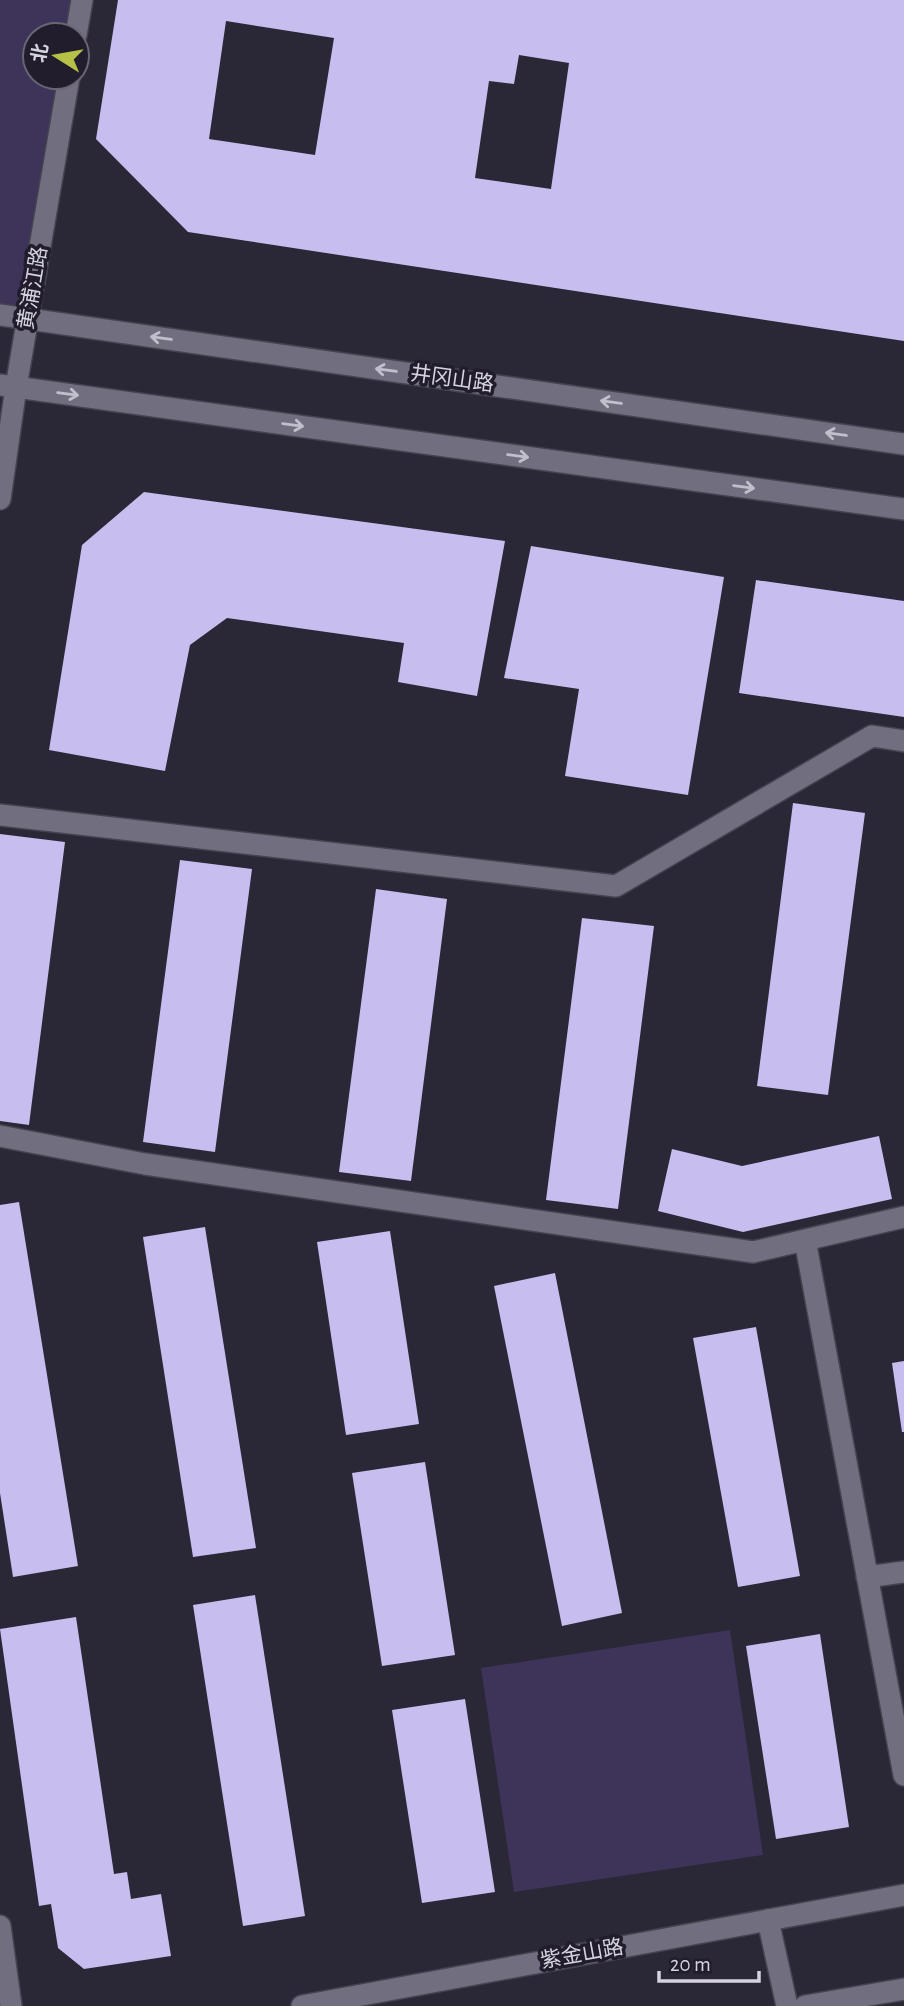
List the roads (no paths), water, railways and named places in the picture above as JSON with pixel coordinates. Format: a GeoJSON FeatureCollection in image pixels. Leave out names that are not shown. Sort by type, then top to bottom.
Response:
{"type":"FeatureCollection","features":[{"type":"Feature","properties":{"kind":"street"},"geometry":{"type":"LineString","coordinates":[[78,21],[82,0]]}},
{"type":"Feature","properties":{"kind":"street","name":"黄浦江路"},"geometry":{"type":"LineString","coordinates":[[0,499],[8,386],[28,319],[67,91]]}},
{"type":"Feature","properties":{"kind":"street","name":"井冈山路"},"geometry":{"type":"LineString","coordinates":[[0,315],[904,444]]}},
{"type":"Feature","properties":{"kind":"street"},"geometry":{"type":"LineString","coordinates":[[8,386],[904,509]]}},
{"type":"Feature","properties":{"kind":"street"},"geometry":{"type":"LineString","coordinates":[[0,815],[616,886],[872,736],[904,741]]}},
{"type":"Feature","properties":{"kind":"street"},"geometry":{"type":"LineString","coordinates":[[0,1136],[145,1164],[753,1252],[904,1217]]}},
{"type":"Feature","properties":{"kind":"street"},"geometry":{"type":"LineString","coordinates":[[804,1240],[904,1775]]}},
{"type":"Feature","properties":{"kind":"street"},"geometry":{"type":"LineString","coordinates":[[867,1577],[904,1572]]}},
{"type":"Feature","properties":{"kind":"street","name":"紫金山路"},"geometry":{"type":"LineString","coordinates":[[302,2006],[904,1895]]}},
{"type":"Feature","properties":{"kind":"street"},"geometry":{"type":"LineString","coordinates":[[768,1920],[787,2006]]}},
{"type":"Feature","properties":{"kind":"street"},"geometry":{"type":"LineString","coordinates":[[0,1926],[11,2006]]}},
{"type":"Feature","properties":{"kind":"street"},"geometry":{"type":"LineString","coordinates":[[805,2006],[904,1989]]}}]}
